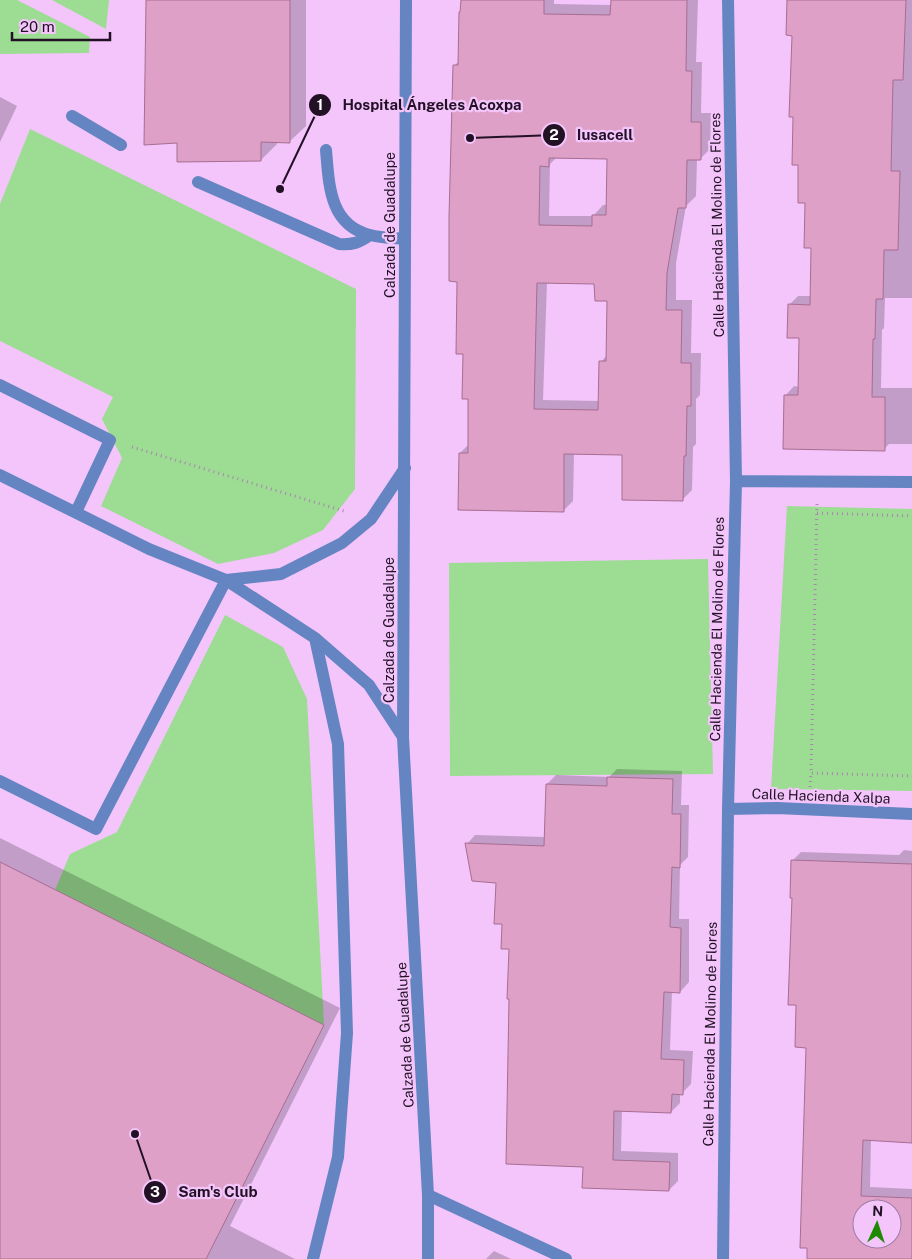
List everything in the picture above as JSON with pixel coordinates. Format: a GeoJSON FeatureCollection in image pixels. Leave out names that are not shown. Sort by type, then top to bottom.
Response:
{"type":"FeatureCollection","features":[{"type":"Feature","properties":{"kind":"street","name":"Calzada de Guadalupe"},"geometry":{"type":"LineString","coordinates":[[406,0],[403,737],[428,1195],[428,1259]]}},
{"type":"Feature","properties":{"kind":"street","name":"Calle Hacienda El Molino de Flores"},"geometry":{"type":"LineString","coordinates":[[723,1259],[728,809],[736,482],[728,0]]}},
{"type":"Feature","properties":{"kind":"street"},"geometry":{"type":"LineString","coordinates":[[72,116],[121,145]]}},
{"type":"Feature","properties":{"kind":"street"},"geometry":{"type":"LineString","coordinates":[[326,150],[329,181],[335,208],[343,219],[356,229],[370,235],[405,239]]}},
{"type":"Feature","properties":{"kind":"street"},"geometry":{"type":"LineString","coordinates":[[198,182],[339,244],[350,245],[360,242],[370,235]]}},
{"type":"Feature","properties":{"kind":"street"},"geometry":{"type":"LineString","coordinates":[[0,385],[110,440],[76,512]]}},
{"type":"Feature","properties":{"kind":"street"},"geometry":{"type":"LineString","coordinates":[[226,580],[281,574],[342,543],[371,519],[405,468]]}},
{"type":"Feature","properties":{"kind":"street"},"geometry":{"type":"LineString","coordinates":[[0,475],[149,549],[226,580],[315,638],[369,685],[403,737]]}},
{"type":"Feature","properties":{"kind":"street"},"geometry":{"type":"LineString","coordinates":[[736,482],[912,482]]}},
{"type":"Feature","properties":{"kind":"street"},"geometry":{"type":"LineString","coordinates":[[0,781],[96,829],[226,580]]}},
{"type":"Feature","properties":{"kind":"street"},"geometry":{"type":"LineString","coordinates":[[313,1259],[338,1157],[347,1033],[338,744],[315,638]]}},
{"type":"Feature","properties":{"kind":"street","name":"Calle Hacienda Xalpa"},"geometry":{"type":"LineString","coordinates":[[728,809],[777,808],[912,814]]}},
{"type":"Feature","properties":{"kind":"street"},"geometry":{"type":"LineString","coordinates":[[428,1195],[566,1259]]}},
{"type":"Feature","properties":{"kind":"path"},"geometry":{"type":"LineString","coordinates":[[110,440],[371,519]]}},
{"type":"Feature","properties":{"kind":"path"},"geometry":{"type":"LineString","coordinates":[[912,516],[817,513],[811,773],[912,776]]}},
{"type":"Feature","properties":{"kind":"green space"},"geometry":{"type":"Polygon","coordinates":[[[0,0],[17,0],[90,37],[89,53],[0,54],[0,0]]]}},
{"type":"Feature","properties":{"kind":"green space"},"geometry":{"type":"Polygon","coordinates":[[[52,0],[109,0],[106,29],[52,0]]]}},
{"type":"Feature","properties":{"kind":"green space"},"geometry":{"type":"Polygon","coordinates":[[[30,129],[356,289],[355,489],[323,530],[274,553],[218,564],[101,506],[122,458],[102,419],[113,397],[0,341],[0,204],[30,129]]]}},
{"type":"Feature","properties":{"kind":"green space"},"geometry":{"type":"Polygon","coordinates":[[[787,506],[912,509],[912,791],[771,789],[787,506]]]}},
{"type":"Feature","properties":{"kind":"green space"},"geometry":{"type":"Polygon","coordinates":[[[708,559],[713,774],[450,776],[449,563],[708,559]]]}},
{"type":"Feature","properties":{"kind":"green space"},"geometry":{"type":"Polygon","coordinates":[[[225,615],[283,647],[307,699],[324,1025],[55,890],[70,854],[117,832],[225,615]]]}},
{"type":"Feature","properties":{"kind":"building"},"geometry":{"type":"Polygon","coordinates":[[[146,0],[290,0],[290,143],[261,142],[261,161],[177,162],[177,143],[144,145],[146,0]]]}},
{"type":"Feature","properties":{"kind":"building"},"geometry":{"type":"Polygon","coordinates":[[[461,0],[544,0],[544,14],[610,15],[611,0],[687,0],[686,71],[692,71],[691,122],[701,122],[701,160],[687,160],[686,208],[678,208],[667,273],[666,310],[682,310],[681,363],[691,363],[691,406],[687,406],[683,501],[622,500],[622,455],[564,454],[564,512],[458,510],[459,453],[468,453],[468,399],[462,399],[463,354],[456,354],[457,282],[449,281],[449,217],[453,65],[458,65],[461,0]],[[549,158],[549,167],[540,166],[539,225],[592,226],[592,215],[606,215],[607,159],[549,158]],[[537,283],[534,409],[598,410],[599,361],[606,361],[607,301],[595,301],[594,284],[537,283]]]}},
{"type":"Feature","properties":{"kind":"building"},"geometry":{"type":"Polygon","coordinates":[[[787,0],[906,0],[903,80],[893,80],[891,171],[900,171],[898,250],[884,250],[883,299],[876,299],[875,339],[873,339],[872,397],[885,397],[885,451],[783,449],[784,395],[798,395],[799,338],[787,338],[788,304],[810,305],[811,248],[804,248],[805,203],[798,203],[798,165],[792,165],[793,117],[789,117],[792,36],[786,35],[787,0]]]}},
{"type":"Feature","properties":{"kind":"building"},"geometry":{"type":"Polygon","coordinates":[[[607,777],[673,779],[672,814],[681,814],[680,868],[672,867],[670,927],[681,928],[680,993],[664,992],[661,1059],[684,1060],[683,1095],[672,1094],[671,1113],[614,1111],[613,1160],[670,1162],[669,1191],[582,1188],[583,1167],[506,1164],[509,949],[501,949],[502,924],[494,924],[496,883],[472,881],[465,843],[544,846],[546,784],[607,786],[607,777]]]}},
{"type":"Feature","properties":{"kind":"building"},"geometry":{"type":"Polygon","coordinates":[[[791,860],[912,864],[912,1143],[863,1140],[861,1196],[912,1198],[912,1259],[807,1259],[807,1248],[800,1248],[806,1048],[795,1047],[796,1005],[788,1005],[792,898],[790,898],[791,860]]]}},
{"type":"Feature","properties":{"kind":"building"},"geometry":{"type":"Polygon","coordinates":[[[0,862],[324,1025],[206,1259],[0,1259],[0,862]]]}},
{"type":"Feature","properties":{"kind":"place","name":"Iusacell"},"geometry":{"type":"Point","coordinates":[470,138]}},
{"type":"Feature","properties":{"kind":"place","name":"Hospital Ángeles Acoxpa"},"geometry":{"type":"Point","coordinates":[280,189]}},
{"type":"Feature","properties":{"kind":"place","name":"Sam's Club"},"geometry":{"type":"Point","coordinates":[135,1134]}}]}
